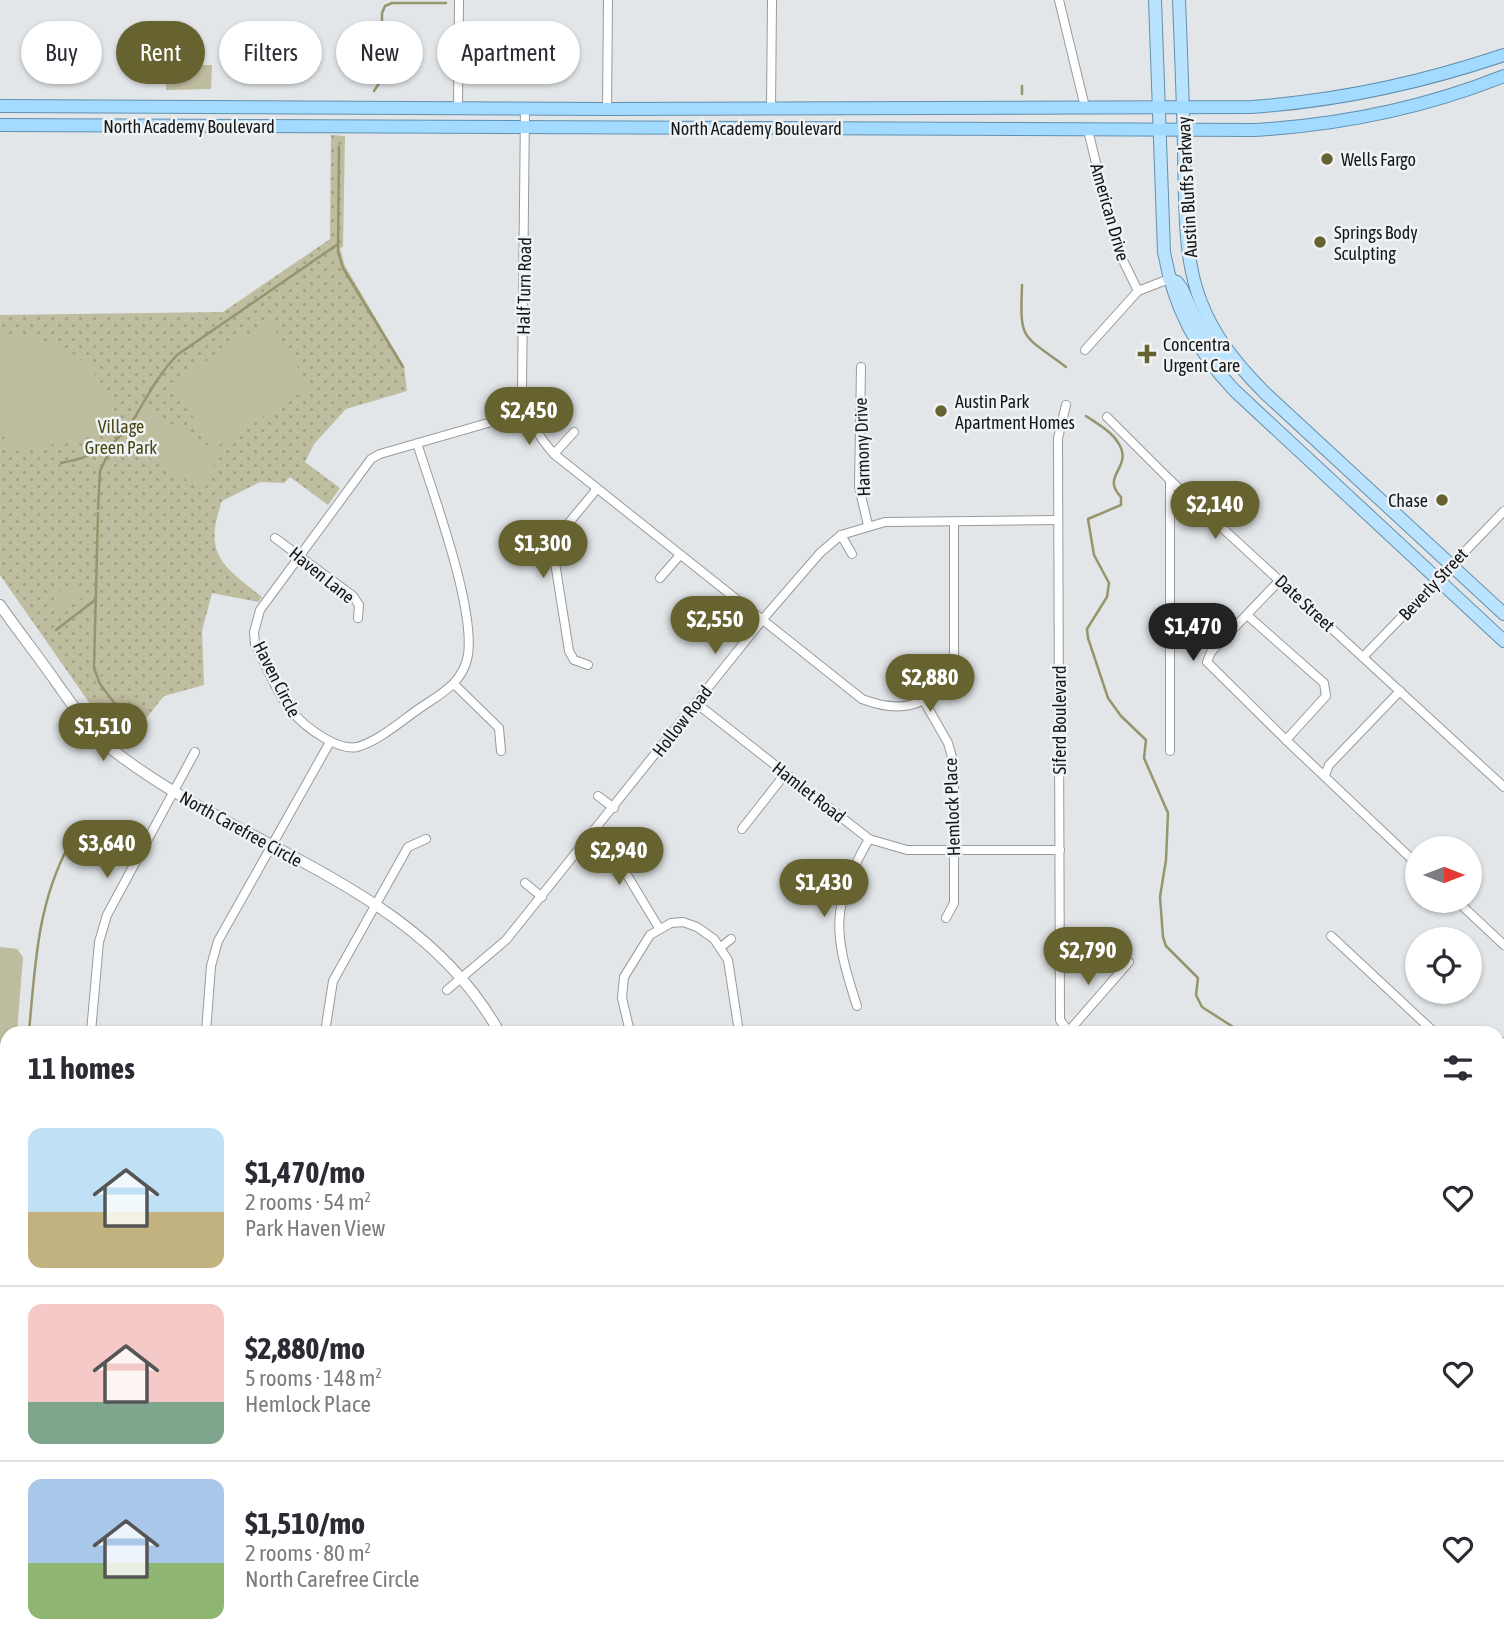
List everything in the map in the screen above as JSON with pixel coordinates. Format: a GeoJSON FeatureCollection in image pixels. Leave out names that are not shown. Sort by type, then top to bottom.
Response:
{"type":"FeatureCollection","features":[{"type":"Feature","properties":{"kind":"highway","name":"North Academy Boulevard"},"geometry":{"type":"LineString","coordinates":[[0,106],[607,109],[1251,107],[1335,98],[1393,88],[1504,55]]}},
{"type":"Feature","properties":{"kind":"highway","name":"North Academy Boulevard"},"geometry":{"type":"LineString","coordinates":[[0,125],[1254,130],[1338,122],[1424,105],[1504,76]]}},
{"type":"Feature","properties":{"kind":"main road","name":"Austin Bluffs Parkway"},"geometry":{"type":"LineString","coordinates":[[1155,0],[1163,239],[1168,279],[1184,323],[1212,367],[1504,641]]}},
{"type":"Feature","properties":{"kind":"main road","name":"Austin Bluffs Parkway"},"geometry":{"type":"LineString","coordinates":[[1180,0],[1188,257],[1208,318],[1235,363],[1504,614]]}},
{"type":"Feature","properties":{"kind":"main road"},"geometry":{"type":"LineString","coordinates":[[1168,279],[1177,282],[1182,289],[1196,321],[1220,359],[1235,363]]}},
{"type":"Feature","properties":{"kind":"main road"},"geometry":{"type":"LineString","coordinates":[[1300,452],[1316,454],[1327,450]]}},
{"type":"Feature","properties":{"kind":"main road","name":"North Carefree Circle"},"geometry":{"type":"LineString","coordinates":[[0,605],[94,732],[122,757],[173,791],[374,904],[421,936],[462,977],[495,1026]]}},
{"type":"Feature","properties":{"kind":"street"},"geometry":{"type":"LineString","coordinates":[[458,107],[459,0]]}},
{"type":"Feature","properties":{"kind":"street"},"geometry":{"type":"LineString","coordinates":[[607,109],[608,0]]}},
{"type":"Feature","properties":{"kind":"street"},"geometry":{"type":"LineString","coordinates":[[771,109],[772,0]]}},
{"type":"Feature","properties":{"kind":"street"},"geometry":{"type":"LineString","coordinates":[[1059,0],[1085,107]]}},
{"type":"Feature","properties":{"kind":"street","name":"Half Turn Road"},"geometry":{"type":"LineString","coordinates":[[525,108],[522,390],[526,412],[538,436],[554,454],[596,490],[862,699],[891,707],[925,701]]}},
{"type":"Feature","properties":{"kind":"street","name":"American Drive"},"geometry":{"type":"LineString","coordinates":[[1088,130],[1116,246],[1138,291]]}},
{"type":"Feature","properties":{"kind":"street"},"geometry":{"type":"LineString","coordinates":[[1085,349],[1138,291],[1168,279]]}},
{"type":"Feature","properties":{"kind":"street","name":"Harmony Drive"},"geometry":{"type":"LineString","coordinates":[[860,367],[859,487],[868,525]]}},
{"type":"Feature","properties":{"kind":"street","name":"Siferd Boulevard"},"geometry":{"type":"LineString","coordinates":[[1064,1026],[1060,1020],[1058,438],[1066,405]]}},
{"type":"Feature","properties":{"kind":"street","name":"Haven Circle"},"geometry":{"type":"LineString","coordinates":[[455,685],[371,741],[353,748],[330,742],[297,721],[255,644],[254,632],[260,610],[371,459],[526,412]]}},
{"type":"Feature","properties":{"kind":"street","name":"Date Street"},"geometry":{"type":"LineString","coordinates":[[1107,417],[1170,480],[1504,788]]}},
{"type":"Feature","properties":{"kind":"street"},"geometry":{"type":"LineString","coordinates":[[554,454],[574,432]]}},
{"type":"Feature","properties":{"kind":"street"},"geometry":{"type":"LineString","coordinates":[[417,443],[457,577],[468,639],[466,663],[455,685],[499,728],[503,738],[501,751]]}},
{"type":"Feature","properties":{"kind":"street"},"geometry":{"type":"LineString","coordinates":[[1170,480],[1170,751]]}},
{"type":"Feature","properties":{"kind":"street"},"geometry":{"type":"LineString","coordinates":[[588,665],[574,660],[569,651],[554,556],[562,531],[596,490]]}},
{"type":"Feature","properties":{"kind":"street","name":"Beverly Street"},"geometry":{"type":"LineString","coordinates":[[1363,657],[1504,511]]}},
{"type":"Feature","properties":{"kind":"street","name":"Hollow Road"},"geometry":{"type":"LineString","coordinates":[[447,990],[506,940],[763,620],[820,553],[841,535],[868,525],[1058,520]]}},
{"type":"Feature","properties":{"kind":"street"},"geometry":{"type":"LineString","coordinates":[[925,701],[941,688],[950,674],[954,656],[954,522]]}},
{"type":"Feature","properties":{"kind":"street"},"geometry":{"type":"LineString","coordinates":[[841,535],[852,554]]}},
{"type":"Feature","properties":{"kind":"street","name":"Haven Lane"},"geometry":{"type":"LineString","coordinates":[[275,538],[353,596],[359,605],[358,618]]}},
{"type":"Feature","properties":{"kind":"street"},"geometry":{"type":"LineString","coordinates":[[660,578],[680,555]]}},
{"type":"Feature","properties":{"kind":"street"},"geometry":{"type":"LineString","coordinates":[[1280,580],[1211,652],[1207,663],[1405,852]]}},
{"type":"Feature","properties":{"kind":"street"},"geometry":{"type":"LineString","coordinates":[[1247,615],[1324,683],[1326,696],[1286,740]]}},
{"type":"Feature","properties":{"kind":"street"},"geometry":{"type":"LineString","coordinates":[[1325,775],[1329,765],[1400,691]]}},
{"type":"Feature","properties":{"kind":"street","name":"Hemlock Place"},"geometry":{"type":"LineString","coordinates":[[925,701],[948,743],[954,764],[954,903],[946,918]]}},
{"type":"Feature","properties":{"kind":"street","name":"Hamlet Road"},"geometry":{"type":"LineString","coordinates":[[696,703],[869,839],[907,850],[1060,850]]}},
{"type":"Feature","properties":{"kind":"street"},"geometry":{"type":"LineString","coordinates":[[206,1026],[212,958],[330,742]]}},
{"type":"Feature","properties":{"kind":"street"},"geometry":{"type":"LineString","coordinates":[[92,1026],[99,942],[107,915],[195,752]]}},
{"type":"Feature","properties":{"kind":"street"},"geometry":{"type":"LineString","coordinates":[[742,829],[785,774]]}},
{"type":"Feature","properties":{"kind":"street"},"geometry":{"type":"LineString","coordinates":[[598,796],[614,808]]}},
{"type":"Feature","properties":{"kind":"street"},"geometry":{"type":"LineString","coordinates":[[590,838],[618,860],[659,928]]}},
{"type":"Feature","properties":{"kind":"street"},"geometry":{"type":"LineString","coordinates":[[327,1026],[333,981],[408,847],[426,839]]}},
{"type":"Feature","properties":{"kind":"street"},"geometry":{"type":"LineString","coordinates":[[857,1006],[842,957],[839,917],[848,875],[869,839]]}},
{"type":"Feature","properties":{"kind":"street"},"geometry":{"type":"LineString","coordinates":[[525,883],[542,897]]}},
{"type":"Feature","properties":{"kind":"street"},"geometry":{"type":"LineString","coordinates":[[1471,914],[1504,945]]}},
{"type":"Feature","properties":{"kind":"street"},"geometry":{"type":"LineString","coordinates":[[629,1026],[621,986],[650,935],[659,928],[682,922],[697,927],[721,947],[731,970],[738,1026]]}},
{"type":"Feature","properties":{"kind":"street"},"geometry":{"type":"LineString","coordinates":[[1331,936],[1428,1026]]}},
{"type":"Feature","properties":{"kind":"street"},"geometry":{"type":"LineString","coordinates":[[721,947],[731,939]]}},
{"type":"Feature","properties":{"kind":"street"},"geometry":{"type":"LineString","coordinates":[[1074,1026],[1129,962]]}},
{"type":"Feature","properties":{"kind":"green space"},"geometry":{"type":"Polygon","coordinates":[[[205,65],[212,65],[211,89],[166,90],[166,84],[205,84],[205,65]]]}},
{"type":"Feature","properties":{"kind":"green space","name":"Village Green Park"},"geometry":{"type":"Polygon","coordinates":[[[331,135],[345,136],[343,247],[340,248],[345,266],[404,366],[407,391],[346,409],[314,444],[305,462],[340,488],[328,505],[290,477],[284,483],[260,482],[222,501],[215,534],[220,557],[236,576],[262,597],[258,602],[212,593],[202,631],[204,685],[164,696],[126,743],[95,711],[0,575],[0,315],[223,312],[330,239],[331,135]]]}},
{"type":"Feature","properties":{"kind":"green space"},"geometry":{"type":"Polygon","coordinates":[[[269,321],[310,387],[213,449],[172,383],[269,321]]]}},
{"type":"Feature","properties":{"kind":"green space"},"geometry":{"type":"Polygon","coordinates":[[[0,337],[49,343],[80,358],[92,370],[111,402],[118,423],[111,433],[12,452],[6,447],[0,412],[0,337]]]}},
{"type":"Feature","properties":{"kind":"green space"},"geometry":{"type":"Polygon","coordinates":[[[143,407],[221,454],[200,488],[122,442],[143,407]]]}},
{"type":"Feature","properties":{"kind":"green space"},"geometry":{"type":"Polygon","coordinates":[[[75,581],[84,596],[62,611],[52,596],[75,581]]]}},
{"type":"Feature","properties":{"kind":"green space"},"geometry":{"type":"Polygon","coordinates":[[[0,947],[17,949],[23,957],[17,1026],[0,1026],[0,947]]]}},
{"type":"Feature","properties":{"kind":"waterway"},"geometry":{"type":"LineString","coordinates":[[374,91],[382,79],[382,13],[385,6],[392,3],[446,3]]}},
{"type":"Feature","properties":{"kind":"waterway"},"geometry":{"type":"LineString","coordinates":[[1022,86],[1022,94]]}},
{"type":"Feature","properties":{"kind":"waterway"},"geometry":{"type":"LineString","coordinates":[[339,147],[338,252],[343,268],[403,367]]}},
{"type":"Feature","properties":{"kind":"waterway"},"geometry":{"type":"LineString","coordinates":[[61,463],[87,456],[107,447],[121,436],[177,355],[338,244]]}},
{"type":"Feature","properties":{"kind":"waterway"},"geometry":{"type":"LineString","coordinates":[[1022,285],[1022,317],[1026,335],[1066,367]]}},
{"type":"Feature","properties":{"kind":"waterway"},"geometry":{"type":"LineString","coordinates":[[1086,416],[1114,437],[1122,450],[1123,458],[1114,483],[1121,497],[1121,505],[1088,519],[1094,555],[1109,583],[1107,597],[1087,629],[1088,638],[1108,698],[1121,716],[1146,740],[1144,758],[1168,813],[1166,860],[1160,897],[1166,946],[1198,978],[1196,995],[1202,1007],[1232,1026]]}},
{"type":"Feature","properties":{"kind":"waterway"},"geometry":{"type":"LineString","coordinates":[[98,509],[100,471],[111,448]]}},
{"type":"Feature","properties":{"kind":"waterway"},"geometry":{"type":"LineString","coordinates":[[98,513],[94,668],[100,684],[118,708],[116,716]]}},
{"type":"Feature","properties":{"kind":"waterway"},"geometry":{"type":"LineString","coordinates":[[56,630],[95,600]]}},
{"type":"Feature","properties":{"kind":"waterway"},"geometry":{"type":"LineString","coordinates":[[30,1026],[44,913],[58,867],[69,845]]}},
{"type":"Feature","properties":{"kind":"place","name":"Wells Fargo"},"geometry":{"type":"Point","coordinates":[1327,159]}},
{"type":"Feature","properties":{"kind":"place","name":"Springs Body Sculpting"},"geometry":{"type":"Point","coordinates":[1320,242]}},
{"type":"Feature","properties":{"kind":"place","name":"Concentra Urgent Care"},"geometry":{"type":"Point","coordinates":[1147,354]}},
{"type":"Feature","properties":{"kind":"place","name":"Austin Park Apartment Homes"},"geometry":{"type":"Point","coordinates":[941,411]}},
{"type":"Feature","properties":{"kind":"place","name":"Chase"},"geometry":{"type":"Point","coordinates":[1442,500]}}]}
